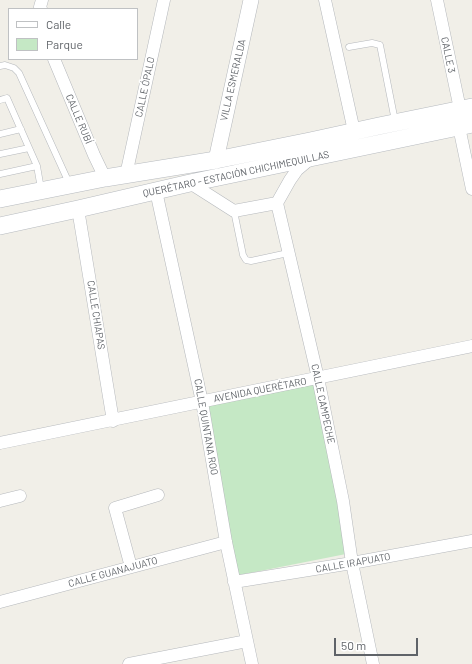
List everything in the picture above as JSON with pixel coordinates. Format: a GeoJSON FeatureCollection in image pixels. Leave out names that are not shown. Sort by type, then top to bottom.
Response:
{"type":"FeatureCollection","features":[{"type":"Feature","properties":{"kind":"main road","name":"QUERÉTARO - ESTACIÓN CHICHIMEQUILLAS"},"geometry":{"type":"LineString","coordinates":[[0,199],[105,178],[216,160],[310,142],[354,131],[466,108]]}},
{"type":"Feature","properties":{"kind":"main road","name":"QUERÉTARO - ESTACIÓN CHICHIMEQUILLAS"},"geometry":{"type":"LineString","coordinates":[[0,226],[190,183],[466,125]]}},
{"type":"Feature","properties":{"kind":"main road"},"geometry":{"type":"LineString","coordinates":[[53,215],[47,214],[42,207],[42,202],[47,197],[71,190],[170,168]]}},
{"type":"Feature","properties":{"kind":"main road"},"geometry":{"type":"LineString","coordinates":[[0,202],[7,205],[10,216],[8,219],[0,222]]}},
{"type":"Feature","properties":{"kind":"street","name":"CALLE ÓPALO"},"geometry":{"type":"LineString","coordinates":[[126,175],[164,0]]}},
{"type":"Feature","properties":{"kind":"street","name":"VILLA ESMERALDA"},"geometry":{"type":"LineString","coordinates":[[216,160],[251,0]]}},
{"type":"Feature","properties":{"kind":"street"},"geometry":{"type":"LineString","coordinates":[[325,0],[354,131]]}},
{"type":"Feature","properties":{"kind":"street","name":"CALLE 3"},"geometry":{"type":"LineString","coordinates":[[437,0],[466,108]]}},
{"type":"Feature","properties":{"kind":"street","name":"CALLE RUBÍ"},"geometry":{"type":"LineString","coordinates":[[54,60],[94,156],[105,178]]}},
{"type":"Feature","properties":{"kind":"street"},"geometry":{"type":"LineString","coordinates":[[466,125],[472,189]]}},
{"type":"Feature","properties":{"kind":"street"},"geometry":{"type":"LineString","coordinates":[[190,183],[234,211],[277,203],[297,170],[313,157]]}},
{"type":"Feature","properties":{"kind":"street","name":"CALLE QUINTANA ROO"},"geometry":{"type":"LineString","coordinates":[[156,191],[202,402],[226,542],[252,664]]}},
{"type":"Feature","properties":{"kind":"street","name":"CALLE CAMPECHE"},"geometry":{"type":"LineString","coordinates":[[277,203],[318,378],[343,501],[352,563],[373,664]]}},
{"type":"Feature","properties":{"kind":"street","name":"CALLE CHIAPAS"},"geometry":{"type":"LineString","coordinates":[[78,209],[113,420]]}},
{"type":"Feature","properties":{"kind":"street","name":"AVENIDA QUERÉTARO"},"geometry":{"type":"LineString","coordinates":[[0,443],[472,346]]}},
{"type":"Feature","properties":{"kind":"street"},"geometry":{"type":"LineString","coordinates":[[132,567],[115,508],[158,495]]}},
{"type":"Feature","properties":{"kind":"street"},"geometry":{"type":"LineString","coordinates":[[0,501],[20,496]]}},
{"type":"Feature","properties":{"kind":"street","name":"CALLE IRAPUATO"},"geometry":{"type":"LineString","coordinates":[[234,582],[352,563],[472,541]]}},
{"type":"Feature","properties":{"kind":"street","name":"CALLE GUANAJUATO"},"geometry":{"type":"LineString","coordinates":[[0,602],[226,542]]}},
{"type":"Feature","properties":{"kind":"street"},"geometry":{"type":"LineString","coordinates":[[129,664],[247,641]]}},
{"type":"Feature","properties":{"kind":"lane"},"geometry":{"type":"LineString","coordinates":[[349,47],[372,43],[380,45],[395,123]]}},
{"type":"Feature","properties":{"kind":"lane"},"geometry":{"type":"LineString","coordinates":[[0,66],[5,65],[14,68],[18,73],[70,185]]}},
{"type":"Feature","properties":{"kind":"lane"},"geometry":{"type":"LineString","coordinates":[[0,100],[7,98],[37,166],[42,190]]}},
{"type":"Feature","properties":{"kind":"lane"},"geometry":{"type":"LineString","coordinates":[[0,134],[21,129]]}},
{"type":"Feature","properties":{"kind":"lane"},"geometry":{"type":"LineString","coordinates":[[0,154],[29,148]]}},
{"type":"Feature","properties":{"kind":"lane"},"geometry":{"type":"LineString","coordinates":[[0,174],[37,166]]}},
{"type":"Feature","properties":{"kind":"lane"},"geometry":{"type":"LineString","coordinates":[[234,211],[243,255],[246,260],[251,261],[288,253]]}},
{"type":"Feature","properties":{"kind":"green space"},"geometry":{"type":"Polygon","coordinates":[[[317,380],[351,553],[235,576],[203,403],[317,380]]]}}]}
